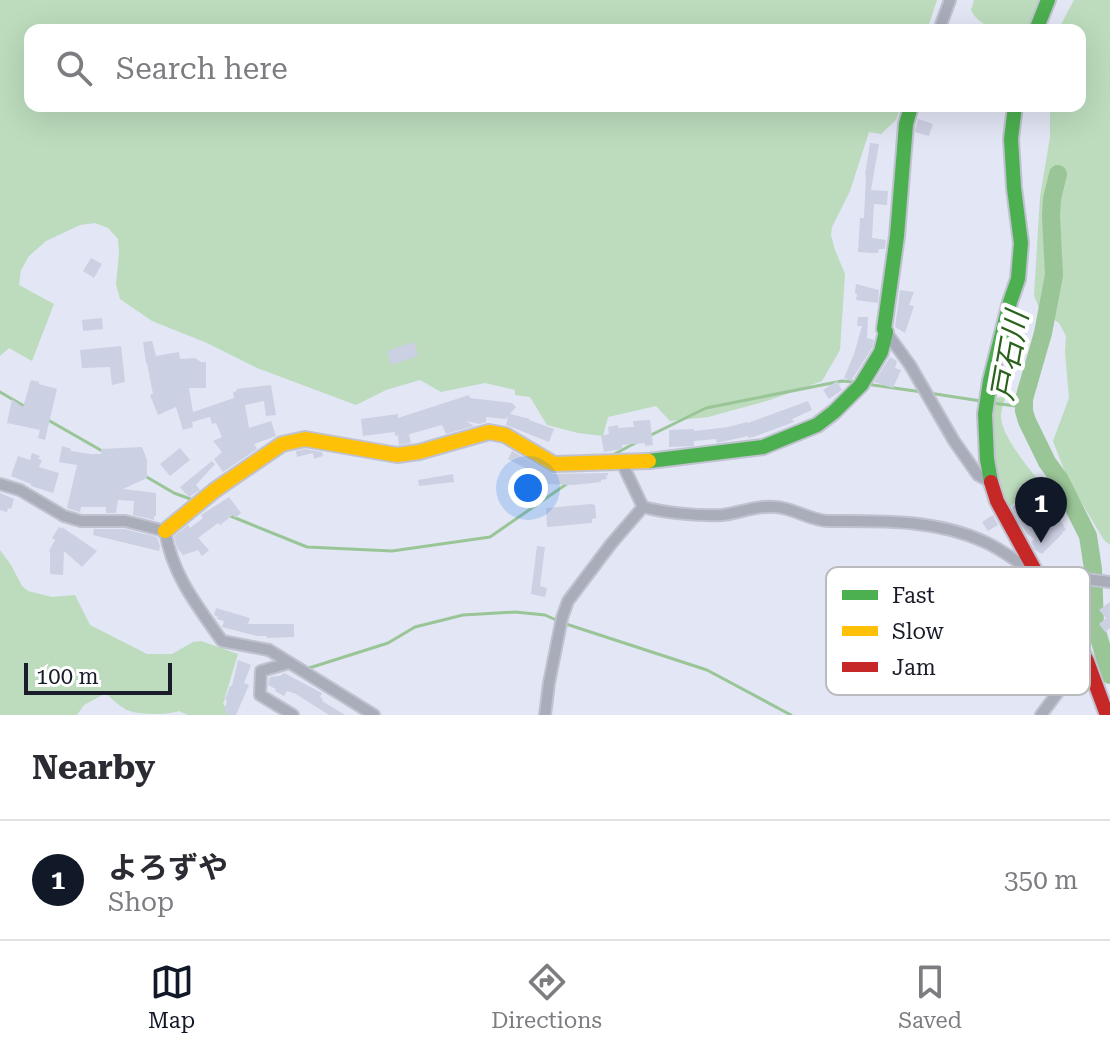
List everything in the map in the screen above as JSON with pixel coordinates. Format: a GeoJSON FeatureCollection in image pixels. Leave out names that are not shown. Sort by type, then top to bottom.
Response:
{"type":"FeatureCollection","features":[{"type":"Feature","properties":{"kind":"street"},"geometry":{"type":"LineString","coordinates":[[941,24],[950,0]]}},
{"type":"Feature","properties":{"kind":"street"},"geometry":{"type":"LineString","coordinates":[[1038,24],[1048,0]]}},
{"type":"Feature","properties":{"kind":"street"},"geometry":{"type":"LineString","coordinates":[[909,112],[884,329],[910,365],[954,441],[978,475],[991,482]]}},
{"type":"Feature","properties":{"kind":"street"},"geometry":{"type":"LineString","coordinates":[[1014,112],[1011,139],[1021,243],[1018,279],[990,381],[985,414],[991,482],[1006,520],[1034,567]]}},
{"type":"Feature","properties":{"kind":"street"},"geometry":{"type":"LineString","coordinates":[[165,531],[215,490],[282,444],[305,439],[397,455],[419,452],[489,432],[505,435],[554,464],[622,463],[763,447],[817,425],[834,412],[861,385],[881,352],[886,332]]}},
{"type":"Feature","properties":{"kind":"street"},"geometry":{"type":"LineString","coordinates":[[622,463],[643,507]]}},
{"type":"Feature","properties":{"kind":"street"},"geometry":{"type":"LineString","coordinates":[[0,484],[20,490],[64,516],[81,521],[125,521],[165,531]]}},
{"type":"Feature","properties":{"kind":"street"},"geometry":{"type":"LineString","coordinates":[[643,507],[723,515],[753,507],[778,507],[826,522],[894,521],[938,526],[985,542],[1022,567]]}},
{"type":"Feature","properties":{"kind":"street"},"geometry":{"type":"LineString","coordinates":[[545,715],[554,657],[568,601],[643,507]]}},
{"type":"Feature","properties":{"kind":"street"},"geometry":{"type":"LineString","coordinates":[[165,531],[179,577],[222,641],[269,650],[374,715]]}},
{"type":"Feature","properties":{"kind":"street"},"geometry":{"type":"LineString","coordinates":[[1090,580],[1110,582]]}},
{"type":"Feature","properties":{"kind":"street"},"geometry":{"type":"LineString","coordinates":[[289,663],[261,671],[260,695],[293,715]]}},
{"type":"Feature","properties":{"kind":"street"},"geometry":{"type":"LineString","coordinates":[[1090,669],[1107,715]]}},
{"type":"Feature","properties":{"kind":"street"},"geometry":{"type":"LineString","coordinates":[[1041,715],[1056,695]]}},
{"type":"Feature","properties":{"kind":"green space"},"geometry":{"type":"Polygon","coordinates":[[[0,0],[937,0],[929,24],[24,24],[24,112],[899,112],[896,120],[881,134],[869,132],[850,191],[832,227],[835,250],[845,274],[840,350],[822,381],[770,400],[708,417],[670,421],[656,406],[608,417],[603,436],[547,425],[530,397],[515,395],[515,390],[485,383],[441,392],[420,380],[386,390],[356,405],[257,368],[152,321],[120,299],[116,284],[118,239],[108,228],[95,223],[80,225],[46,241],[29,256],[21,270],[19,285],[54,304],[32,361],[9,348],[0,356],[0,0]]]}},
{"type":"Feature","properties":{"kind":"green space"},"geometry":{"type":"Polygon","coordinates":[[[974,0],[1047,0],[1036,24],[985,24],[971,10],[974,0]]]}},
{"type":"Feature","properties":{"kind":"green space"},"geometry":{"type":"Polygon","coordinates":[[[1074,0],[1110,0],[1110,545],[1068,480],[1053,441],[1069,398],[1066,336],[1059,323],[1040,310],[1034,296],[1040,197],[1050,137],[1050,112],[1086,112],[1086,24],[1061,24],[1074,0]]]}},
{"type":"Feature","properties":{"kind":"green space"},"geometry":{"type":"Polygon","coordinates":[[[1005,397],[1001,416],[1008,437],[1058,503],[1042,522],[1018,499],[1009,508],[997,482],[991,454],[991,412],[993,398],[1005,397]]]}},
{"type":"Feature","properties":{"kind":"green space"},"geometry":{"type":"Polygon","coordinates":[[[0,550],[28,591],[52,597],[75,595],[90,625],[147,654],[172,654],[201,641],[238,654],[223,704],[233,715],[132,712],[106,693],[84,705],[77,715],[0,715],[0,550]]]}},
{"type":"Feature","properties":{"kind":"building"},"geometry":{"type":"Polygon","coordinates":[[[918,119],[933,124],[929,136],[915,132],[918,119]]]}},
{"type":"Feature","properties":{"kind":"building"},"geometry":{"type":"Polygon","coordinates":[[[870,143],[879,144],[871,190],[888,191],[887,205],[874,204],[872,238],[886,240],[885,249],[879,249],[878,253],[858,252],[870,143]]]}},
{"type":"Feature","properties":{"kind":"building"},"geometry":{"type":"Polygon","coordinates":[[[91,258],[102,264],[94,278],[83,271],[91,258]]]}},
{"type":"Feature","properties":{"kind":"building"},"geometry":{"type":"Polygon","coordinates":[[[856,284],[879,290],[878,303],[856,300],[856,284]]]}},
{"type":"Feature","properties":{"kind":"building"},"geometry":{"type":"Polygon","coordinates":[[[900,290],[914,292],[909,305],[914,306],[905,333],[895,327],[900,290]]]}},
{"type":"Feature","properties":{"kind":"building"},"geometry":{"type":"Polygon","coordinates":[[[858,317],[868,317],[867,338],[874,340],[851,381],[844,378],[862,326],[857,326],[858,317]]]}},
{"type":"Feature","properties":{"kind":"building"},"geometry":{"type":"Polygon","coordinates":[[[102,318],[103,329],[83,331],[82,320],[102,318]]]}},
{"type":"Feature","properties":{"kind":"building"},"geometry":{"type":"Polygon","coordinates":[[[152,341],[156,356],[179,352],[180,359],[195,358],[206,362],[206,388],[189,388],[193,412],[234,398],[236,389],[271,385],[276,415],[266,416],[264,401],[245,405],[249,428],[271,421],[276,436],[254,444],[257,449],[223,472],[214,459],[222,452],[213,441],[222,437],[210,417],[192,422],[193,427],[183,430],[176,407],[158,415],[150,395],[153,394],[143,342],[152,341]]]}},
{"type":"Feature","properties":{"kind":"building"},"geometry":{"type":"Polygon","coordinates":[[[414,342],[418,356],[391,365],[387,351],[414,342]]]}},
{"type":"Feature","properties":{"kind":"building"},"geometry":{"type":"Polygon","coordinates":[[[121,346],[125,382],[112,385],[110,367],[82,368],[80,350],[121,346]]]}},
{"type":"Feature","properties":{"kind":"building"},"geometry":{"type":"Polygon","coordinates":[[[890,357],[897,361],[895,368],[901,370],[893,388],[874,382],[890,357]]]}},
{"type":"Feature","properties":{"kind":"building"},"geometry":{"type":"Polygon","coordinates":[[[31,380],[57,389],[45,440],[38,438],[40,430],[7,423],[12,399],[23,407],[31,380]]]}},
{"type":"Feature","properties":{"kind":"building"},"geometry":{"type":"Polygon","coordinates":[[[837,381],[842,390],[829,399],[823,390],[837,381]]]}},
{"type":"Feature","properties":{"kind":"building"},"geometry":{"type":"Polygon","coordinates":[[[469,395],[470,398],[512,403],[516,407],[510,414],[554,429],[549,442],[506,425],[508,416],[506,419],[486,417],[486,422],[480,424],[466,421],[474,426],[446,434],[442,425],[410,434],[411,443],[399,445],[395,432],[363,436],[361,419],[398,414],[398,418],[469,395]]]}},
{"type":"Feature","properties":{"kind":"building"},"geometry":{"type":"Polygon","coordinates":[[[808,401],[812,410],[792,419],[794,422],[753,437],[717,443],[716,439],[694,441],[694,446],[669,447],[669,430],[694,431],[748,423],[808,401]]]}},
{"type":"Feature","properties":{"kind":"building"},"geometry":{"type":"Polygon","coordinates":[[[650,420],[653,445],[622,445],[622,449],[604,452],[601,436],[609,434],[608,427],[634,427],[633,421],[650,420]]]}},
{"type":"Feature","properties":{"kind":"building"},"geometry":{"type":"Polygon","coordinates":[[[62,446],[90,454],[101,454],[101,449],[142,447],[147,460],[147,478],[123,489],[156,493],[154,520],[133,515],[134,501],[118,500],[116,513],[106,513],[106,507],[81,507],[80,512],[67,508],[77,465],[59,462],[62,446]]]}},
{"type":"Feature","properties":{"kind":"building"},"geometry":{"type":"Polygon","coordinates":[[[180,448],[190,460],[170,476],[160,464],[180,448]]]}},
{"type":"Feature","properties":{"kind":"building"},"geometry":{"type":"Polygon","coordinates":[[[296,451],[322,452],[323,456],[314,459],[313,453],[297,457],[296,451]]]}},
{"type":"Feature","properties":{"kind":"building"},"geometry":{"type":"Polygon","coordinates":[[[512,451],[553,474],[608,473],[607,479],[574,485],[547,485],[526,479],[529,470],[508,459],[512,451]]]}},
{"type":"Feature","properties":{"kind":"building"},"geometry":{"type":"Polygon","coordinates":[[[32,453],[42,460],[39,467],[59,473],[53,493],[11,476],[18,456],[30,460],[32,453]]]}},
{"type":"Feature","properties":{"kind":"building"},"geometry":{"type":"Polygon","coordinates":[[[212,461],[215,464],[196,485],[200,490],[189,497],[180,487],[212,461]]]}},
{"type":"Feature","properties":{"kind":"building"},"geometry":{"type":"Polygon","coordinates":[[[453,474],[454,482],[419,486],[418,480],[453,474]]]}},
{"type":"Feature","properties":{"kind":"building"},"geometry":{"type":"Polygon","coordinates":[[[0,493],[14,499],[7,512],[0,510],[0,493]]]}},
{"type":"Feature","properties":{"kind":"building"},"geometry":{"type":"Polygon","coordinates":[[[229,497],[241,513],[220,525],[218,523],[198,538],[209,550],[202,556],[198,550],[183,555],[177,548],[174,536],[188,525],[190,528],[203,518],[201,515],[229,497]]]}},
{"type":"Feature","properties":{"kind":"building"},"geometry":{"type":"Polygon","coordinates":[[[1018,502],[1030,522],[1038,528],[1050,522],[1048,519],[1056,511],[1066,530],[1042,554],[1035,550],[1031,542],[1034,539],[1026,533],[1012,507],[1018,502]]]}},
{"type":"Feature","properties":{"kind":"building"},"geometry":{"type":"Polygon","coordinates":[[[595,505],[596,518],[592,519],[592,523],[547,527],[546,508],[595,505]]]}},
{"type":"Feature","properties":{"kind":"building"},"geometry":{"type":"Polygon","coordinates":[[[993,515],[998,525],[988,531],[982,522],[993,515]]]}},
{"type":"Feature","properties":{"kind":"building"},"geometry":{"type":"Polygon","coordinates":[[[59,527],[97,551],[82,567],[64,551],[63,575],[50,574],[49,551],[59,527]]]}},
{"type":"Feature","properties":{"kind":"building"},"geometry":{"type":"Polygon","coordinates":[[[94,529],[124,529],[157,537],[159,551],[93,535],[94,529]]]}},
{"type":"Feature","properties":{"kind":"building"},"geometry":{"type":"Polygon","coordinates":[[[537,546],[545,547],[540,586],[547,588],[545,597],[531,594],[537,546]]]}},
{"type":"Feature","properties":{"kind":"building"},"geometry":{"type":"Polygon","coordinates":[[[1110,602],[1110,628],[1105,632],[1099,624],[1106,618],[1099,610],[1110,602]]]}},
{"type":"Feature","properties":{"kind":"building"},"geometry":{"type":"Polygon","coordinates":[[[216,608],[250,618],[248,624],[294,624],[294,637],[267,638],[222,627],[224,621],[214,615],[216,608]]]}},
{"type":"Feature","properties":{"kind":"building"},"geometry":{"type":"Polygon","coordinates":[[[238,660],[251,665],[244,683],[249,685],[236,715],[232,715],[224,712],[225,700],[238,660]]]}},
{"type":"Feature","properties":{"kind":"building"},"geometry":{"type":"Polygon","coordinates":[[[284,673],[322,693],[322,701],[345,715],[329,715],[296,694],[287,691],[284,696],[268,685],[270,677],[284,673]]]}},
{"type":"Feature","properties":{"kind":"waterway","name":"戸石川"},"geometry":{"type":"LineString","coordinates":[[1058,174],[1051,216],[1054,275],[1043,333],[1024,399],[1024,411],[1047,462],[1060,480],[1088,536],[1095,625],[1110,675]]}},
{"type":"Feature","properties":{"kind":"waterway"},"geometry":{"type":"LineString","coordinates":[[651,435],[706,408],[842,381],[854,382]]}},
{"type":"Feature","properties":{"kind":"waterway"},"geometry":{"type":"LineString","coordinates":[[866,384],[922,392]]}},
{"type":"Feature","properties":{"kind":"waterway"},"geometry":{"type":"LineString","coordinates":[[0,392],[24,406]]}},
{"type":"Feature","properties":{"kind":"waterway"},"geometry":{"type":"LineString","coordinates":[[929,393],[981,401]]}},
{"type":"Feature","properties":{"kind":"waterway"},"geometry":{"type":"LineString","coordinates":[[992,403],[1024,407]]}},
{"type":"Feature","properties":{"kind":"waterway"},"geometry":{"type":"LineString","coordinates":[[48,420],[104,452]]}},
{"type":"Feature","properties":{"kind":"waterway"},"geometry":{"type":"LineString","coordinates":[[609,457],[637,442]]}},
{"type":"Feature","properties":{"kind":"waterway"},"geometry":{"type":"LineString","coordinates":[[145,476],[174,493],[196,501]]}},
{"type":"Feature","properties":{"kind":"waterway"},"geometry":{"type":"LineString","coordinates":[[228,515],[307,547],[392,551],[490,537],[568,483]]}},
{"type":"Feature","properties":{"kind":"waterway"},"geometry":{"type":"LineString","coordinates":[[306,669],[388,643],[415,627],[463,615],[515,612],[545,615],[707,670],[791,715]]}},
{"type":"Feature","properties":{"kind":"traffic: fast"},"geometry":{"type":"LineString","coordinates":[[1038,24],[1048,0]]}},
{"type":"Feature","properties":{"kind":"traffic: fast"},"geometry":{"type":"LineString","coordinates":[[649,461],[763,447],[817,425],[861,385],[881,352],[886,332],[909,112]]}},
{"type":"Feature","properties":{"kind":"traffic: fast"},"geometry":{"type":"LineString","coordinates":[[991,482],[985,414],[990,381],[1018,279],[1021,243],[1011,139],[1014,112]]}},
{"type":"Feature","properties":{"kind":"traffic: slow"},"geometry":{"type":"LineString","coordinates":[[165,531],[215,490],[282,444],[305,439],[397,455],[419,452],[489,432],[505,435],[554,464],[649,461]]}},
{"type":"Feature","properties":{"kind":"traffic: jam"},"geometry":{"type":"LineString","coordinates":[[991,482],[997,501],[1033,567]]}},
{"type":"Feature","properties":{"kind":"traffic: jam"},"geometry":{"type":"LineString","coordinates":[[1090,669],[1107,715]]}},
{"type":"Feature","properties":{"kind":"place","name":"よろずや"},"geometry":{"type":"Point","coordinates":[1041,543]}}]}
